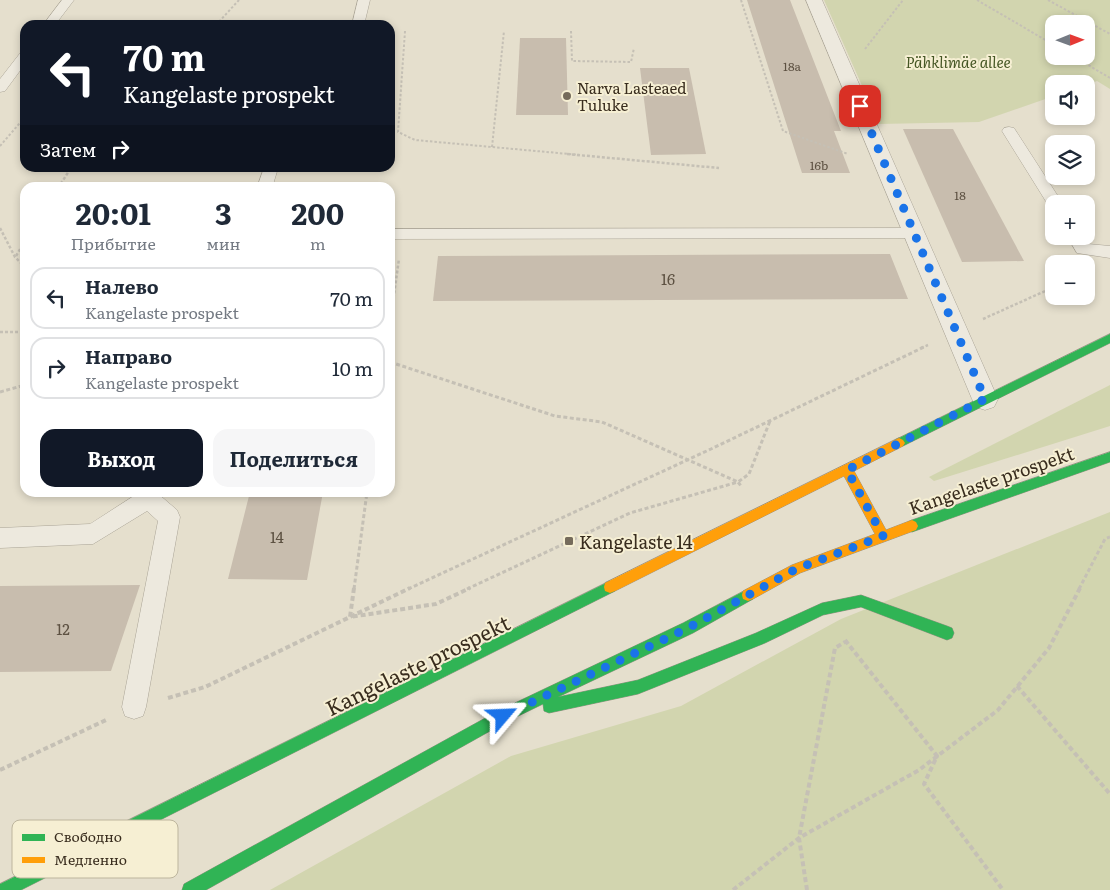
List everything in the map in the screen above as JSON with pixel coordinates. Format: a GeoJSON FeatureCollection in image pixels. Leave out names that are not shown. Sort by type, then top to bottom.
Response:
{"type":"FeatureCollection","features":[{"type":"Feature","properties":{"kind":"main road","name":"Kangelaste prospekt"},"geometry":{"type":"LineString","coordinates":[[144,820],[1110,338]]}},
{"type":"Feature","properties":{"kind":"main road","name":"Kangelaste prospekt"},"geometry":{"type":"LineString","coordinates":[[190,890],[503,716],[688,628],[796,569],[997,495],[1110,457]]}},
{"type":"Feature","properties":{"kind":"main road"},"geometry":{"type":"LineString","coordinates":[[847,470],[883,536]]}},
{"type":"Feature","properties":{"kind":"main road"},"geometry":{"type":"LineString","coordinates":[[503,716],[638,687],[760,638],[822,609],[861,601],[947,634]]}},
{"type":"Feature","properties":{"kind":"main road","name":"Kangelaste prospekt"},"geometry":{"type":"LineString","coordinates":[[4,890],[28,878]]}},
{"type":"Feature","properties":{"kind":"street"},"geometry":{"type":"LineString","coordinates":[[814,0],[985,399]]}},
{"type":"Feature","properties":{"kind":"lane"},"geometry":{"type":"LineString","coordinates":[[53,20],[68,0]]}},
{"type":"Feature","properties":{"kind":"lane"},"geometry":{"type":"LineString","coordinates":[[359,20],[364,0]]}},
{"type":"Feature","properties":{"kind":"lane"},"geometry":{"type":"LineString","coordinates":[[0,88],[20,62]]}},
{"type":"Feature","properties":{"kind":"lane"},"geometry":{"type":"LineString","coordinates":[[1009,131],[1049,195]]}},
{"type":"Feature","properties":{"kind":"lane"},"geometry":{"type":"LineString","coordinates":[[396,234],[914,233]]}},
{"type":"Feature","properties":{"kind":"lane"},"geometry":{"type":"LineString","coordinates":[[1081,245],[1083,249],[1110,252]]}},
{"type":"Feature","properties":{"kind":"lane"},"geometry":{"type":"LineString","coordinates":[[0,538],[93,534],[148,497]]}},
{"type":"Feature","properties":{"kind":"lane"},"geometry":{"type":"LineString","coordinates":[[134,707],[169,517],[150,497]]}},
{"type":"Feature","properties":{"kind":"path"},"geometry":{"type":"LineString","coordinates":[[221,20],[239,0]]}},
{"type":"Feature","properties":{"kind":"path"},"geometry":{"type":"LineString","coordinates":[[742,0],[783,131],[886,168]]}},
{"type":"Feature","properties":{"kind":"path"},"geometry":{"type":"LineString","coordinates":[[846,74],[903,0]]}},
{"type":"Feature","properties":{"kind":"path"},"geometry":{"type":"LineString","coordinates":[[977,0],[1045,40]]}},
{"type":"Feature","properties":{"kind":"path"},"geometry":{"type":"LineString","coordinates":[[1048,0],[1110,34]]}},
{"type":"Feature","properties":{"kind":"path"},"geometry":{"type":"LineString","coordinates":[[405,31],[398,132],[415,140],[719,168]]}},
{"type":"Feature","properties":{"kind":"path"},"geometry":{"type":"LineString","coordinates":[[492,147],[504,31]]}},
{"type":"Feature","properties":{"kind":"path"},"geometry":{"type":"LineString","coordinates":[[571,31],[572,61],[631,62],[634,48]]}},
{"type":"Feature","properties":{"kind":"path"},"geometry":{"type":"LineString","coordinates":[[1088,65],[1110,78]]}},
{"type":"Feature","properties":{"kind":"path"},"geometry":{"type":"LineString","coordinates":[[0,146],[20,123]]}},
{"type":"Feature","properties":{"kind":"path"},"geometry":{"type":"LineString","coordinates":[[0,228],[15,257],[20,262]]}},
{"type":"Feature","properties":{"kind":"path"},"geometry":{"type":"LineString","coordinates":[[395,249],[396,234]]}},
{"type":"Feature","properties":{"kind":"path"},"geometry":{"type":"LineString","coordinates":[[15,257],[20,249]]}},
{"type":"Feature","properties":{"kind":"path"},"geometry":{"type":"LineString","coordinates":[[0,770],[134,707],[205,687],[492,549],[687,460],[1045,291]]}},
{"type":"Feature","properties":{"kind":"path"},"geometry":{"type":"LineString","coordinates":[[0,332],[20,332]]}},
{"type":"Feature","properties":{"kind":"path"},"geometry":{"type":"LineString","coordinates":[[395,364],[555,416],[602,422],[738,482]]}},
{"type":"Feature","properties":{"kind":"path"},"geometry":{"type":"LineString","coordinates":[[0,392],[20,386]]}},
{"type":"Feature","properties":{"kind":"path"},"geometry":{"type":"LineString","coordinates":[[350,617],[436,604],[630,513],[738,482],[749,474],[770,420]]}},
{"type":"Feature","properties":{"kind":"path"},"geometry":{"type":"LineString","coordinates":[[350,617],[366,497]]}},
{"type":"Feature","properties":{"kind":"path"},"geometry":{"type":"LineString","coordinates":[[732,890],[799,838],[919,770],[998,710],[1049,648],[1105,540],[1110,537]]}},
{"type":"Feature","properties":{"kind":"path"},"geometry":{"type":"LineString","coordinates":[[840,635],[937,756]]}},
{"type":"Feature","properties":{"kind":"path"},"geometry":{"type":"LineString","coordinates":[[807,890],[799,838],[835,648],[845,641]]}},
{"type":"Feature","properties":{"kind":"path"},"geometry":{"type":"LineString","coordinates":[[1017,686],[1110,794]]}},
{"type":"Feature","properties":{"kind":"path"},"geometry":{"type":"LineString","coordinates":[[937,756],[924,784],[1003,890]]}},
{"type":"Feature","properties":{"kind":"green space","name":"Pähklimäe allee"},"geometry":{"type":"Polygon","coordinates":[[[824,0],[1110,0],[1110,89],[1097,81],[1095,82],[1095,75],[1045,75],[1045,99],[979,122],[879,124],[824,0]]]}},
{"type":"Feature","properties":{"kind":"green space"},"geometry":{"type":"Polygon","coordinates":[[[1110,385],[1110,426],[934,481],[929,477],[1110,385]]]}},
{"type":"Feature","properties":{"kind":"green space"},"geometry":{"type":"Polygon","coordinates":[[[1110,512],[1110,890],[270,890],[511,756],[681,706],[841,619],[1110,512]]]}},
{"type":"Feature","properties":{"kind":"building"},"geometry":{"type":"Polygon","coordinates":[[[747,0],[790,0],[841,131],[834,131],[850,173],[802,173],[747,0]]]}},
{"type":"Feature","properties":{"kind":"building"},"geometry":{"type":"Polygon","coordinates":[[[520,38],[566,38],[568,115],[516,115],[520,38]]]}},
{"type":"Feature","properties":{"kind":"building"},"geometry":{"type":"Polygon","coordinates":[[[640,68],[689,68],[706,154],[651,155],[640,68]]]}},
{"type":"Feature","properties":{"kind":"building"},"geometry":{"type":"Polygon","coordinates":[[[903,129],[953,129],[1024,261],[962,262],[903,129]]]}},
{"type":"Feature","properties":{"kind":"building"},"geometry":{"type":"Polygon","coordinates":[[[890,254],[908,299],[433,301],[438,256],[890,254]]]}},
{"type":"Feature","properties":{"kind":"building"},"geometry":{"type":"Polygon","coordinates":[[[249,497],[322,497],[307,580],[228,579],[249,497]]]}},
{"type":"Feature","properties":{"kind":"building"},"geometry":{"type":"Polygon","coordinates":[[[140,585],[111,671],[0,672],[0,586],[140,585]]]}},
{"type":"Feature","properties":{"kind":"traffic: fast"},"geometry":{"type":"LineString","coordinates":[[899,443],[1110,338]]}},
{"type":"Feature","properties":{"kind":"traffic: fast"},"geometry":{"type":"LineString","coordinates":[[912,526],[1110,457]]}},
{"type":"Feature","properties":{"kind":"traffic: fast"},"geometry":{"type":"LineString","coordinates":[[144,820],[610,587]]}},
{"type":"Feature","properties":{"kind":"traffic: fast"},"geometry":{"type":"LineString","coordinates":[[190,890],[503,716],[688,628],[748,595]]}},
{"type":"Feature","properties":{"kind":"traffic: fast"},"geometry":{"type":"LineString","coordinates":[[549,706],[638,687],[760,638],[822,609],[861,601],[947,633]]}},
{"type":"Feature","properties":{"kind":"traffic: fast"},"geometry":{"type":"LineString","coordinates":[[4,890],[28,878]]}},
{"type":"Feature","properties":{"kind":"traffic: slow"},"geometry":{"type":"LineString","coordinates":[[610,587],[899,443]]}},
{"type":"Feature","properties":{"kind":"traffic: slow"},"geometry":{"type":"LineString","coordinates":[[847,470],[883,537]]}},
{"type":"Feature","properties":{"kind":"traffic: slow"},"geometry":{"type":"LineString","coordinates":[[748,595],[796,569],[912,526]]}},
{"type":"Feature","properties":{"kind":"place","name":"Narva Lasteaed Tuluke"},"geometry":{"type":"Point","coordinates":[567,96]}},
{"type":"Feature","properties":{"kind":"place","name":"Kangelaste 14"},"geometry":{"type":"Point","coordinates":[569,541]}},
{"type":"Feature","properties":{"kind":"route"},"geometry":{"type":"LineString","coordinates":[[503,716],[688,628],[796,569],[883,536],[847,470],[985,399],[860,106]]}}]}
